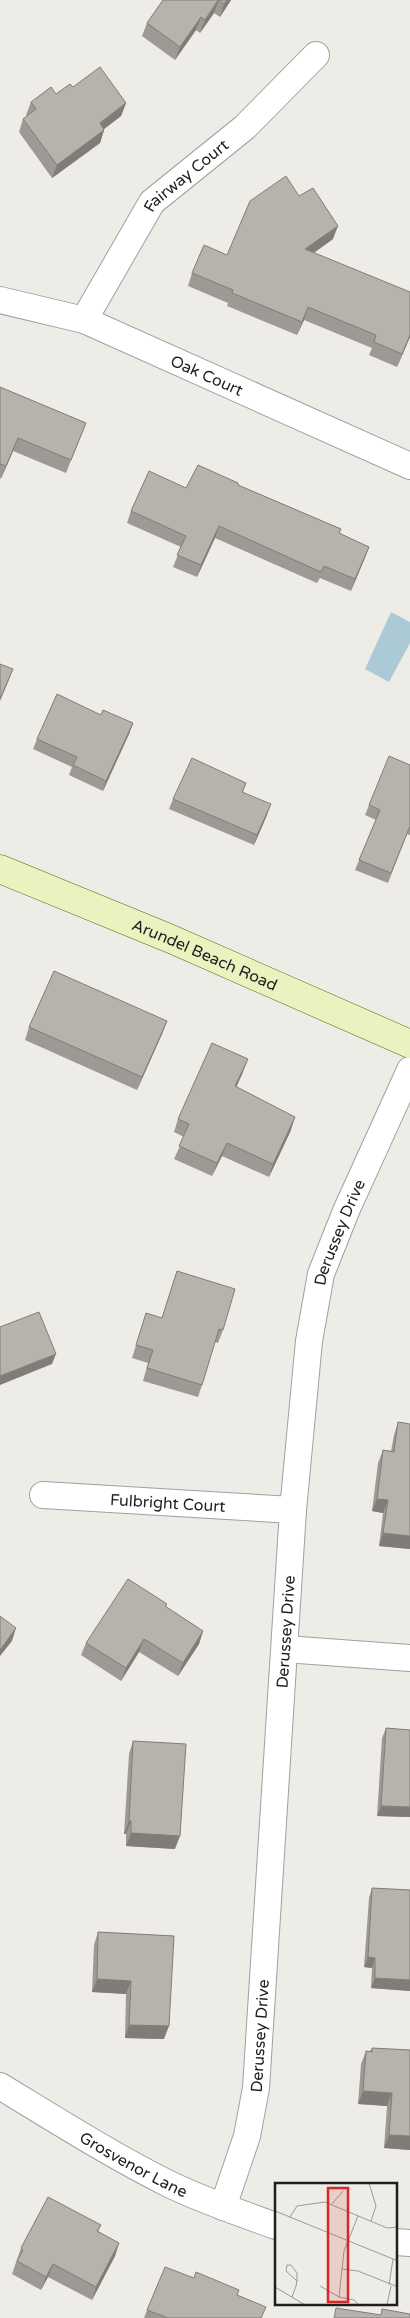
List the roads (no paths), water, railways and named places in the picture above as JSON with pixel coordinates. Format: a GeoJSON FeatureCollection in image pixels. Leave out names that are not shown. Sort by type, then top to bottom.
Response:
{"type":"FeatureCollection","features":[{"type":"Feature","properties":{"kind":"street","name":"Fairway Court"},"geometry":{"type":"LineString","coordinates":[[84,320],[152,202],[245,127],[316,55]]}},
{"type":"Feature","properties":{"kind":"street","name":"Oak Court"},"geometry":{"type":"LineString","coordinates":[[0,300],[84,320],[410,466]]}},
{"type":"Feature","properties":{"kind":"street","name":"Arundel Beach Road"},"geometry":{"type":"LineString","coordinates":[[0,869],[171,939],[410,1044]]}},
{"type":"Feature","properties":{"kind":"street","name":"Derussey Drive"},"geometry":{"type":"LineString","coordinates":[[223,2207],[247,2136],[256,2088],[293,1510],[308,1341],[322,1274],[346,1211],[410,1070]]}},
{"type":"Feature","properties":{"kind":"street","name":"Fulbright Court"},"geometry":{"type":"LineString","coordinates":[[44,1496],[293,1510]]}},
{"type":"Feature","properties":{"kind":"street"},"geometry":{"type":"LineString","coordinates":[[285,1649],[410,1658]]}},
{"type":"Feature","properties":{"kind":"street","name":"Grosvenor Lane"},"geometry":{"type":"LineString","coordinates":[[0,2086],[115,2155],[170,2184],[223,2207],[275,2226]]}},
{"type":"Feature","properties":{"kind":"water"},"geometry":{"type":"Polygon","coordinates":[[[391,612],[410,622],[410,643],[389,682],[365,669],[391,612]]]}}]}
